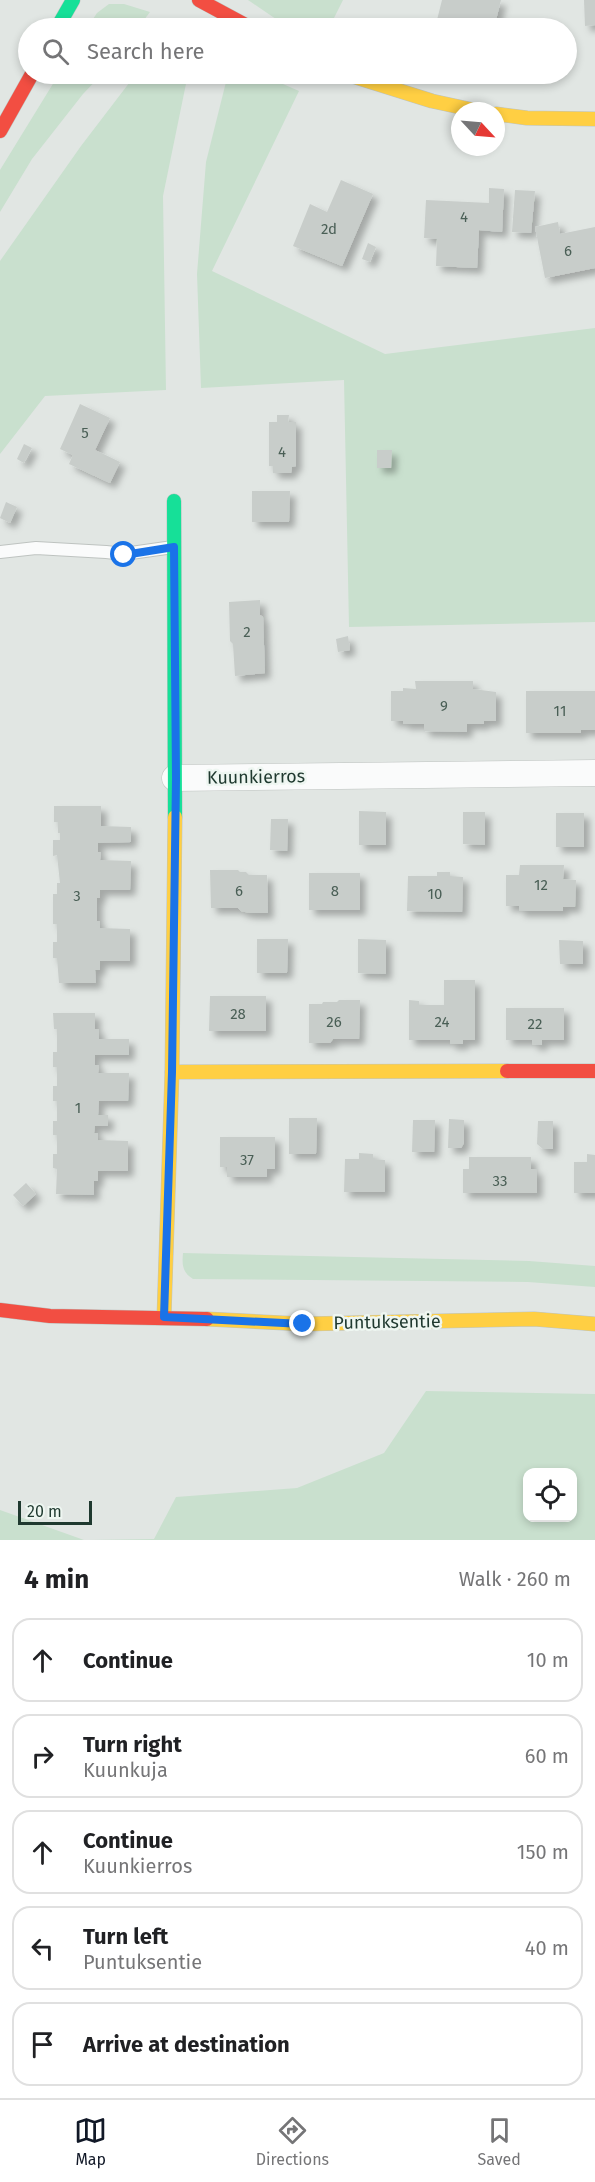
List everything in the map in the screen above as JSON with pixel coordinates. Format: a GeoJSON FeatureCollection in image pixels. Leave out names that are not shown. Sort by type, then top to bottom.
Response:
{"type":"FeatureCollection","features":[{"type":"Feature","properties":{"kind":"street"},"geometry":{"type":"LineString","coordinates":[[63,18],[73,0]]}},
{"type":"Feature","properties":{"kind":"street"},"geometry":{"type":"LineString","coordinates":[[199,0],[232,18]]}},
{"type":"Feature","properties":{"kind":"street"},"geometry":{"type":"LineString","coordinates":[[0,131],[26,84]]}},
{"type":"Feature","properties":{"kind":"street"},"geometry":{"type":"LineString","coordinates":[[378,84],[451,105]]}},
{"type":"Feature","properties":{"kind":"street"},"geometry":{"type":"LineString","coordinates":[[505,115],[527,118],[595,119]]}},
{"type":"Feature","properties":{"kind":"street"},"geometry":{"type":"LineString","coordinates":[[164,1317],[172,1072],[176,778],[174,501]]}},
{"type":"Feature","properties":{"kind":"street","name":"Kuunkierros"},"geometry":{"type":"LineString","coordinates":[[176,778],[595,773]]}},
{"type":"Feature","properties":{"kind":"street"},"geometry":{"type":"LineString","coordinates":[[172,1072],[595,1071]]}},
{"type":"Feature","properties":{"kind":"street","name":"Puntuksentie"},"geometry":{"type":"LineString","coordinates":[[0,1310],[50,1316],[164,1317],[303,1324],[534,1319],[595,1324]]}},
{"type":"Feature","properties":{"kind":"lane"},"geometry":{"type":"LineString","coordinates":[[0,552],[36,548],[124,555],[174,547]]}},
{"type":"Feature","properties":{"kind":"green space"},"geometry":{"type":"Polygon","coordinates":[[[248,0],[343,0],[334,18],[274,18],[248,0]]]}},
{"type":"Feature","properties":{"kind":"green space"},"geometry":{"type":"Polygon","coordinates":[[[109,4],[124,4],[150,12],[146,18],[94,18],[109,4]]]}},
{"type":"Feature","properties":{"kind":"green space"},"geometry":{"type":"Polygon","coordinates":[[[53,84],[92,84],[32,159],[0,212],[0,170],[53,84]]]}},
{"type":"Feature","properties":{"kind":"green space"},"geometry":{"type":"Polygon","coordinates":[[[128,84],[186,84],[163,196],[166,390],[45,396],[0,454],[0,261],[81,146],[128,84]]]}},
{"type":"Feature","properties":{"kind":"green space"},"geometry":{"type":"Polygon","coordinates":[[[226,84],[283,84],[299,91],[212,271],[385,354],[595,328],[595,622],[349,627],[344,380],[201,388],[197,274],[206,162],[226,84]]]}},
{"type":"Feature","properties":{"kind":"green space"},"geometry":{"type":"Polygon","coordinates":[[[183,1253],[529,1261],[595,1266],[595,1287],[528,1282],[193,1279],[184,1268],[183,1253]]]}},
{"type":"Feature","properties":{"kind":"green space"},"geometry":{"type":"Polygon","coordinates":[[[426,1391],[595,1394],[595,1540],[89,1540],[154,1539],[176,1497],[297,1488],[384,1453],[426,1391]]]}},
{"type":"Feature","properties":{"kind":"green space"},"geometry":{"type":"Polygon","coordinates":[[[0,1510],[84,1540],[0,1540],[0,1510]]]}},
{"type":"Feature","properties":{"kind":"building"},"geometry":{"type":"Polygon","coordinates":[[[442,0],[501,0],[496,18],[438,18],[442,0]]]}},
{"type":"Feature","properties":{"kind":"building"},"geometry":{"type":"Polygon","coordinates":[[[584,0],[595,0],[595,25],[585,26],[584,0]]]}},
{"type":"Feature","properties":{"kind":"building"},"geometry":{"type":"Polygon","coordinates":[[[341,180],[373,194],[342,266],[293,246],[310,204],[327,212],[341,180]]]}},
{"type":"Feature","properties":{"kind":"building"},"geometry":{"type":"Polygon","coordinates":[[[489,188],[504,189],[502,232],[479,230],[477,268],[436,266],[437,239],[424,238],[426,200],[489,203],[489,188]]]}},
{"type":"Feature","properties":{"kind":"building"},"geometry":{"type":"Polygon","coordinates":[[[515,190],[535,191],[531,233],[512,232],[515,190]]]}},
{"type":"Feature","properties":{"kind":"building"},"geometry":{"type":"Polygon","coordinates":[[[558,222],[560,234],[595,227],[595,268],[545,278],[535,227],[558,222]]]}},
{"type":"Feature","properties":{"kind":"building"},"geometry":{"type":"Polygon","coordinates":[[[368,243],[376,247],[370,262],[362,259],[368,243]]]}},
{"type":"Feature","properties":{"kind":"building"},"geometry":{"type":"Polygon","coordinates":[[[80,404],[110,418],[95,450],[120,462],[110,483],[69,464],[73,455],[60,449],[80,404]]]}},
{"type":"Feature","properties":{"kind":"building"},"geometry":{"type":"Polygon","coordinates":[[[277,415],[289,415],[288,422],[296,422],[296,466],[292,467],[291,473],[273,473],[273,466],[269,466],[269,422],[277,422],[277,415]]]}},
{"type":"Feature","properties":{"kind":"building"},"geometry":{"type":"Polygon","coordinates":[[[24,444],[32,448],[24,463],[17,459],[24,444]]]}},
{"type":"Feature","properties":{"kind":"building"},"geometry":{"type":"Polygon","coordinates":[[[377,450],[392,450],[391,468],[377,468],[377,450]]]}},
{"type":"Feature","properties":{"kind":"building"},"geometry":{"type":"Polygon","coordinates":[[[252,491],[290,491],[289,522],[252,522],[252,491]]]}},
{"type":"Feature","properties":{"kind":"building"},"geometry":{"type":"Polygon","coordinates":[[[6,502],[17,507],[10,523],[0,518],[6,502]]]}},
{"type":"Feature","properties":{"kind":"building"},"geometry":{"type":"Polygon","coordinates":[[[260,600],[260,615],[263,617],[265,673],[235,676],[233,644],[230,641],[229,602],[260,600]]]}},
{"type":"Feature","properties":{"kind":"building"},"geometry":{"type":"Polygon","coordinates":[[[348,636],[350,650],[338,652],[336,639],[348,636]]]}},
{"type":"Feature","properties":{"kind":"building"},"geometry":{"type":"Polygon","coordinates":[[[415,681],[473,681],[473,689],[496,692],[496,721],[467,724],[467,732],[460,732],[424,731],[424,724],[403,724],[403,721],[391,721],[391,691],[403,691],[403,688],[416,689],[415,681]]]}},
{"type":"Feature","properties":{"kind":"building"},"geometry":{"type":"Polygon","coordinates":[[[526,691],[595,691],[595,730],[581,730],[581,733],[526,733],[526,691]]]}},
{"type":"Feature","properties":{"kind":"building"},"geometry":{"type":"Polygon","coordinates":[[[54,806],[101,806],[101,826],[131,827],[131,842],[98,843],[98,852],[101,852],[100,860],[131,861],[130,890],[100,890],[100,898],[97,898],[97,921],[100,921],[100,928],[130,929],[130,961],[100,961],[100,970],[95,970],[96,983],[59,983],[57,958],[53,958],[53,942],[57,942],[57,924],[53,924],[53,894],[57,894],[57,883],[60,883],[57,855],[53,856],[53,840],[60,840],[58,822],[54,822],[54,806]]]}},
{"type":"Feature","properties":{"kind":"building"},"geometry":{"type":"Polygon","coordinates":[[[359,811],[386,812],[386,845],[359,845],[359,811]]]}},
{"type":"Feature","properties":{"kind":"building"},"geometry":{"type":"Polygon","coordinates":[[[463,812],[485,812],[485,845],[463,844],[463,812]]]}},
{"type":"Feature","properties":{"kind":"building"},"geometry":{"type":"Polygon","coordinates":[[[556,813],[584,813],[584,847],[556,847],[556,813]]]}},
{"type":"Feature","properties":{"kind":"building"},"geometry":{"type":"Polygon","coordinates":[[[271,819],[288,819],[287,851],[270,850],[271,819]]]}},
{"type":"Feature","properties":{"kind":"building"},"geometry":{"type":"Polygon","coordinates":[[[520,865],[564,865],[563,879],[576,880],[575,907],[563,907],[563,911],[519,911],[519,906],[506,906],[506,875],[519,875],[520,865]]]}},
{"type":"Feature","properties":{"kind":"building"},"geometry":{"type":"Polygon","coordinates":[[[210,870],[238,870],[249,875],[267,875],[268,913],[250,913],[238,908],[211,908],[210,870]]]}},
{"type":"Feature","properties":{"kind":"building"},"geometry":{"type":"Polygon","coordinates":[[[437,872],[450,872],[450,876],[463,877],[462,912],[407,911],[408,876],[437,876],[437,872]]]}},
{"type":"Feature","properties":{"kind":"building"},"geometry":{"type":"Polygon","coordinates":[[[309,873],[360,873],[360,910],[309,910],[309,873]]]}},
{"type":"Feature","properties":{"kind":"building"},"geometry":{"type":"Polygon","coordinates":[[[257,939],[288,939],[287,973],[257,973],[257,939]]]}},
{"type":"Feature","properties":{"kind":"building"},"geometry":{"type":"Polygon","coordinates":[[[358,939],[386,940],[386,974],[358,973],[358,939]]]}},
{"type":"Feature","properties":{"kind":"building"},"geometry":{"type":"Polygon","coordinates":[[[559,940],[583,941],[583,964],[560,964],[559,940]]]}},
{"type":"Feature","properties":{"kind":"building"},"geometry":{"type":"Polygon","coordinates":[[[444,980],[475,980],[475,1040],[463,1040],[463,1044],[450,1044],[450,1040],[409,1040],[409,1000],[419,1001],[419,1005],[444,1005],[444,980]]]}},
{"type":"Feature","properties":{"kind":"building"},"geometry":{"type":"Polygon","coordinates":[[[210,996],[266,996],[266,1031],[209,1031],[210,996]]]}},
{"type":"Feature","properties":{"kind":"building"},"geometry":{"type":"Polygon","coordinates":[[[360,1000],[359,1039],[333,1039],[330,1043],[309,1043],[309,1004],[360,1000]]]}},
{"type":"Feature","properties":{"kind":"building"},"geometry":{"type":"Polygon","coordinates":[[[506,1008],[564,1008],[564,1040],[542,1040],[542,1045],[532,1044],[532,1040],[506,1040],[506,1008]]]}},
{"type":"Feature","properties":{"kind":"building"},"geometry":{"type":"Polygon","coordinates":[[[53,1013],[95,1013],[95,1029],[99,1029],[99,1039],[129,1039],[129,1055],[95,1055],[95,1065],[99,1065],[98,1073],[129,1073],[128,1101],[99,1101],[98,1115],[108,1115],[108,1126],[95,1126],[94,1133],[98,1133],[98,1140],[128,1141],[128,1171],[98,1171],[98,1181],[94,1181],[94,1195],[56,1194],[57,1169],[53,1168],[53,1154],[57,1154],[57,1135],[53,1135],[53,1121],[57,1121],[57,1101],[53,1101],[53,1086],[57,1086],[57,1067],[53,1067],[53,1052],[57,1052],[57,1029],[54,1029],[53,1013]]]}},
{"type":"Feature","properties":{"kind":"building"},"geometry":{"type":"Polygon","coordinates":[[[289,1118],[317,1118],[316,1154],[289,1154],[289,1118]]]}},
{"type":"Feature","properties":{"kind":"building"},"geometry":{"type":"Polygon","coordinates":[[[449,1119],[464,1120],[464,1143],[461,1148],[448,1148],[449,1119]]]}},
{"type":"Feature","properties":{"kind":"building"},"geometry":{"type":"Polygon","coordinates":[[[413,1120],[435,1120],[434,1152],[412,1152],[413,1120]]]}},
{"type":"Feature","properties":{"kind":"building"},"geometry":{"type":"Polygon","coordinates":[[[538,1121],[553,1121],[553,1149],[543,1149],[537,1144],[538,1121]]]}},
{"type":"Feature","properties":{"kind":"building"},"geometry":{"type":"Polygon","coordinates":[[[220,1137],[275,1137],[275,1169],[267,1169],[267,1177],[227,1177],[227,1167],[220,1167],[220,1137]]]}},
{"type":"Feature","properties":{"kind":"building"},"geometry":{"type":"Polygon","coordinates":[[[359,1153],[373,1154],[373,1159],[385,1160],[385,1192],[344,1192],[345,1159],[359,1159],[359,1153]]]}},
{"type":"Feature","properties":{"kind":"building"},"geometry":{"type":"Polygon","coordinates":[[[587,1154],[595,1155],[595,1193],[574,1193],[574,1162],[587,1162],[587,1154]]]}},
{"type":"Feature","properties":{"kind":"building"},"geometry":{"type":"Polygon","coordinates":[[[469,1157],[531,1157],[531,1169],[537,1169],[537,1193],[463,1193],[463,1169],[469,1169],[469,1157]]]}},
{"type":"Feature","properties":{"kind":"building"},"geometry":{"type":"Polygon","coordinates":[[[26,1183],[36,1194],[23,1206],[13,1195],[26,1183]]]}},
{"type":"Feature","properties":{"kind":"traffic: fast"},"geometry":{"type":"LineString","coordinates":[[63,18],[73,0]]}},
{"type":"Feature","properties":{"kind":"traffic: fast"},"geometry":{"type":"LineString","coordinates":[[174,501],[175,817]]}},
{"type":"Feature","properties":{"kind":"traffic: slow"},"geometry":{"type":"LineString","coordinates":[[378,84],[451,105]]}},
{"type":"Feature","properties":{"kind":"traffic: slow"},"geometry":{"type":"LineString","coordinates":[[505,115],[527,118],[595,119]]}},
{"type":"Feature","properties":{"kind":"traffic: slow"},"geometry":{"type":"LineString","coordinates":[[164,1317],[172,1072],[175,817]]}},
{"type":"Feature","properties":{"kind":"traffic: slow"},"geometry":{"type":"LineString","coordinates":[[172,1072],[507,1071]]}},
{"type":"Feature","properties":{"kind":"traffic: slow"},"geometry":{"type":"LineString","coordinates":[[207,1319],[303,1324],[534,1319],[595,1324]]}},
{"type":"Feature","properties":{"kind":"traffic: jam"},"geometry":{"type":"LineString","coordinates":[[199,0],[232,18]]}},
{"type":"Feature","properties":{"kind":"traffic: jam"},"geometry":{"type":"LineString","coordinates":[[0,131],[26,84]]}},
{"type":"Feature","properties":{"kind":"traffic: jam"},"geometry":{"type":"LineString","coordinates":[[507,1071],[595,1071]]}},
{"type":"Feature","properties":{"kind":"traffic: jam"},"geometry":{"type":"LineString","coordinates":[[0,1310],[50,1316],[207,1319]]}},
{"type":"Feature","properties":{"kind":"route"},"geometry":{"type":"LineString","coordinates":[[124,555],[174,547],[176,778],[172,1072],[164,1317],[303,1324]]}}]}
